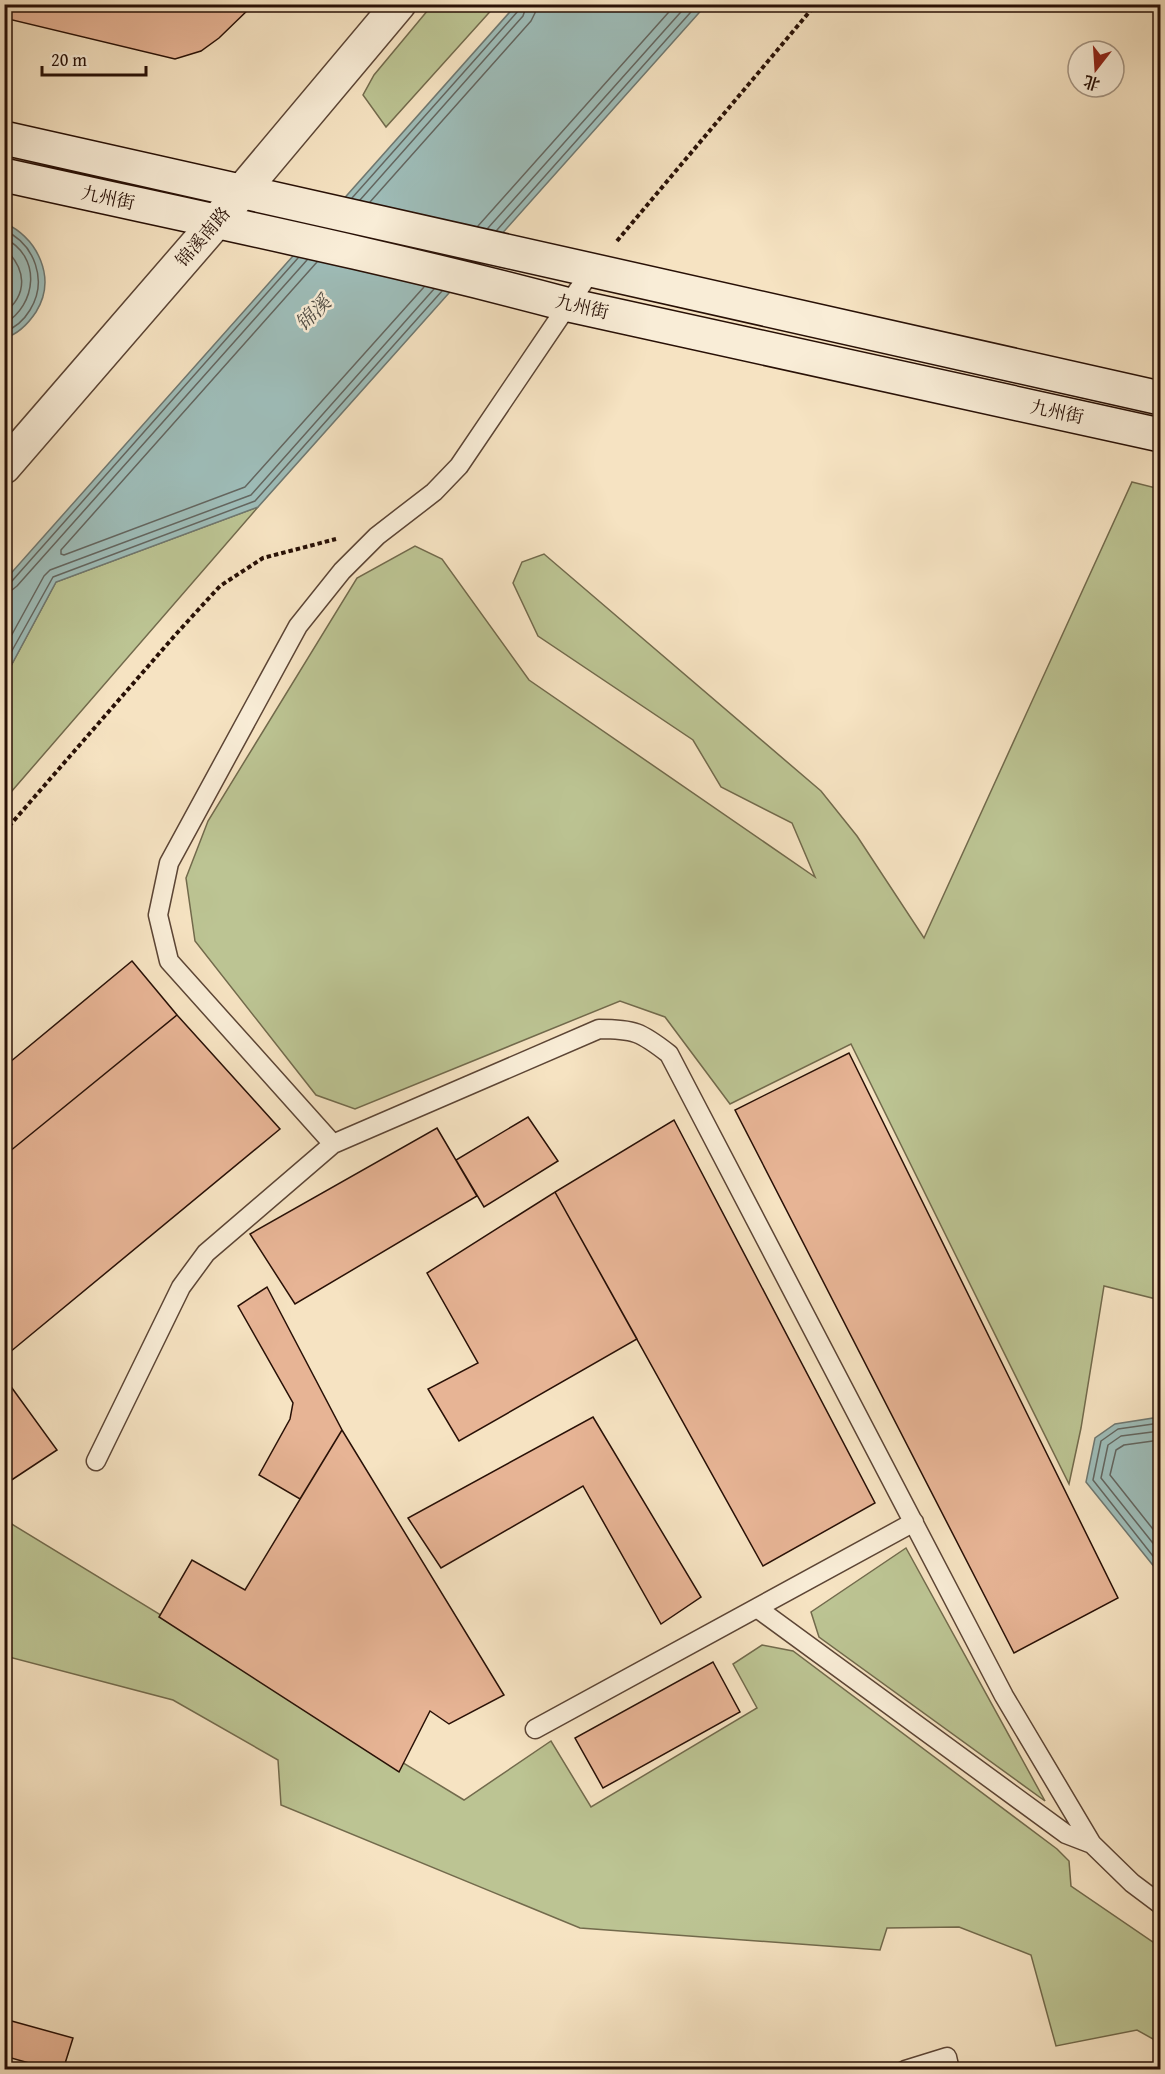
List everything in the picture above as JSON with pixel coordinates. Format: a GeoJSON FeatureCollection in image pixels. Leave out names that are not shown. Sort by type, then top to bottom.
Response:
{"type":"FeatureCollection","features":[{"type":"Feature","properties":{"kind":"main road","name":"锦溪南路"},"geometry":{"type":"LineString","coordinates":[[4,467],[216,222],[257,194],[399,4]]}},
{"type":"Feature","properties":{"kind":"main road","name":"九州街"},"geometry":{"type":"LineString","coordinates":[[4,138],[1161,398]]}},
{"type":"Feature","properties":{"kind":"main road","name":"九州街"},"geometry":{"type":"LineString","coordinates":[[4,175],[263,232],[510,289],[569,305],[1161,435]]}},
{"type":"Feature","properties":{"kind":"lane"},"geometry":{"type":"LineString","coordinates":[[333,1144],[170,961],[158,915],[169,863],[298,626],[342,570],[377,536],[434,492],[459,466],[591,271]]}},
{"type":"Feature","properties":{"kind":"lane"},"geometry":{"type":"LineString","coordinates":[[96,1461],[181,1287],[199,1261],[333,1144],[599,1029],[623,1029],[647,1036],[669,1054],[1004,1696],[1092,1844],[1131,1883],[1161,1904]]}},
{"type":"Feature","properties":{"kind":"lane"},"geometry":{"type":"LineString","coordinates":[[535,1729],[914,1522]]}},
{"type":"Feature","properties":{"kind":"lane"},"geometry":{"type":"LineString","coordinates":[[757,1608],[1066,1834],[1092,1844]]}},
{"type":"Feature","properties":{"kind":"lane"},"geometry":{"type":"LineString","coordinates":[[905,2070],[947,2057],[950,2070]]}},
{"type":"Feature","properties":{"kind":"path"},"geometry":{"type":"LineString","coordinates":[[591,271],[816,4]]}},
{"type":"Feature","properties":{"kind":"path"},"geometry":{"type":"LineString","coordinates":[[4,832],[220,586],[263,558],[392,525]]}},
{"type":"Feature","properties":{"kind":"green space"},"geometry":{"type":"Polygon","coordinates":[[[433,4],[496,5],[386,127],[363,95],[374,75],[433,4]]]}},
{"type":"Feature","properties":{"kind":"green space"},"geometry":{"type":"Polygon","coordinates":[[[1132,482],[1160,489],[1160,1300],[1104,1286],[1081,1428],[1069,1484],[851,1044],[730,1104],[665,1017],[620,1001],[355,1109],[316,1095],[195,941],[186,878],[208,821],[357,578],[415,546],[442,559],[529,680],[815,877],[792,823],[721,787],[693,740],[538,636],[513,583],[522,562],[544,554],[821,791],[857,836],[924,938],[1132,482]]]}},
{"type":"Feature","properties":{"kind":"green space"},"geometry":{"type":"Polygon","coordinates":[[[258,507],[5,799],[5,677],[56,582],[258,507]]]}},
{"type":"Feature","properties":{"kind":"green space"},"geometry":{"type":"Polygon","coordinates":[[[10,1523],[464,1800],[551,1741],[591,1807],[757,1708],[733,1664],[762,1645],[793,1651],[1057,1849],[1069,1861],[1071,1886],[1160,1947],[1160,2043],[1137,2030],[1056,2046],[1031,1955],[959,1927],[887,1928],[880,1950],[580,1928],[281,1805],[278,1760],[173,1700],[5,1656],[4,1525],[10,1523]]]}},
{"type":"Feature","properties":{"kind":"green space"},"geometry":{"type":"Polygon","coordinates":[[[906,1548],[1045,1801],[819,1637],[811,1612],[906,1548]]]}},
{"type":"Feature","properties":{"kind":"water","name":"锦溪"},"geometry":{"type":"Polygon","coordinates":[[[516,5],[706,5],[258,507],[56,582],[5,677],[5,580],[516,5]]]}},
{"type":"Feature","properties":{"kind":"water"},"geometry":{"type":"Polygon","coordinates":[[[5,223],[17,230],[35,249],[41,261],[45,286],[42,299],[33,316],[18,331],[5,338],[5,223]]]}},
{"type":"Feature","properties":{"kind":"water"},"geometry":{"type":"Polygon","coordinates":[[[1160,1417],[1160,1574],[1086,1482],[1095,1438],[1115,1424],[1160,1417]]]}},
{"type":"Feature","properties":{"kind":"building"},"geometry":{"type":"Polygon","coordinates":[[[4,4],[250,4],[252,6],[219,38],[201,51],[175,59],[4,18],[4,4]]]}},
{"type":"Feature","properties":{"kind":"building"},"geometry":{"type":"Polygon","coordinates":[[[132,961],[177,1015],[4,1156],[4,1067],[132,961]]]}},
{"type":"Feature","properties":{"kind":"building"},"geometry":{"type":"Polygon","coordinates":[[[177,1015],[280,1129],[4,1357],[4,1156],[177,1015]]]}},
{"type":"Feature","properties":{"kind":"building"},"geometry":{"type":"Polygon","coordinates":[[[849,1053],[1118,1598],[1014,1653],[735,1110],[849,1053]]]}},
{"type":"Feature","properties":{"kind":"building"},"geometry":{"type":"Polygon","coordinates":[[[528,1117],[558,1161],[484,1207],[456,1160],[528,1117]]]}},
{"type":"Feature","properties":{"kind":"building"},"geometry":{"type":"Polygon","coordinates":[[[674,1120],[875,1503],[763,1566],[555,1192],[674,1120]]]}},
{"type":"Feature","properties":{"kind":"building"},"geometry":{"type":"Polygon","coordinates":[[[437,1128],[477,1196],[295,1304],[250,1234],[437,1128]]]}},
{"type":"Feature","properties":{"kind":"building"},"geometry":{"type":"Polygon","coordinates":[[[555,1192],[637,1339],[459,1441],[428,1389],[478,1363],[427,1273],[555,1192]]]}},
{"type":"Feature","properties":{"kind":"building"},"geometry":{"type":"Polygon","coordinates":[[[267,1287],[342,1430],[300,1499],[259,1475],[290,1419],[293,1403],[238,1306],[267,1287]]]}},
{"type":"Feature","properties":{"kind":"building"},"geometry":{"type":"Polygon","coordinates":[[[4,1377],[57,1450],[4,1485],[4,1377]]]}},
{"type":"Feature","properties":{"kind":"building"},"geometry":{"type":"Polygon","coordinates":[[[593,1417],[701,1597],[661,1624],[583,1486],[441,1568],[408,1518],[593,1417]]]}},
{"type":"Feature","properties":{"kind":"building"},"geometry":{"type":"Polygon","coordinates":[[[342,1430],[504,1695],[449,1724],[430,1711],[399,1772],[159,1617],[192,1560],[245,1590],[342,1430]]]}},
{"type":"Feature","properties":{"kind":"building"},"geometry":{"type":"Polygon","coordinates":[[[713,1662],[740,1712],[603,1788],[575,1738],[713,1662]]]}},
{"type":"Feature","properties":{"kind":"building"},"geometry":{"type":"Polygon","coordinates":[[[8,2020],[73,2038],[63,2070],[54,2070],[4,2056],[4,2029],[8,2020]]]}}]}
